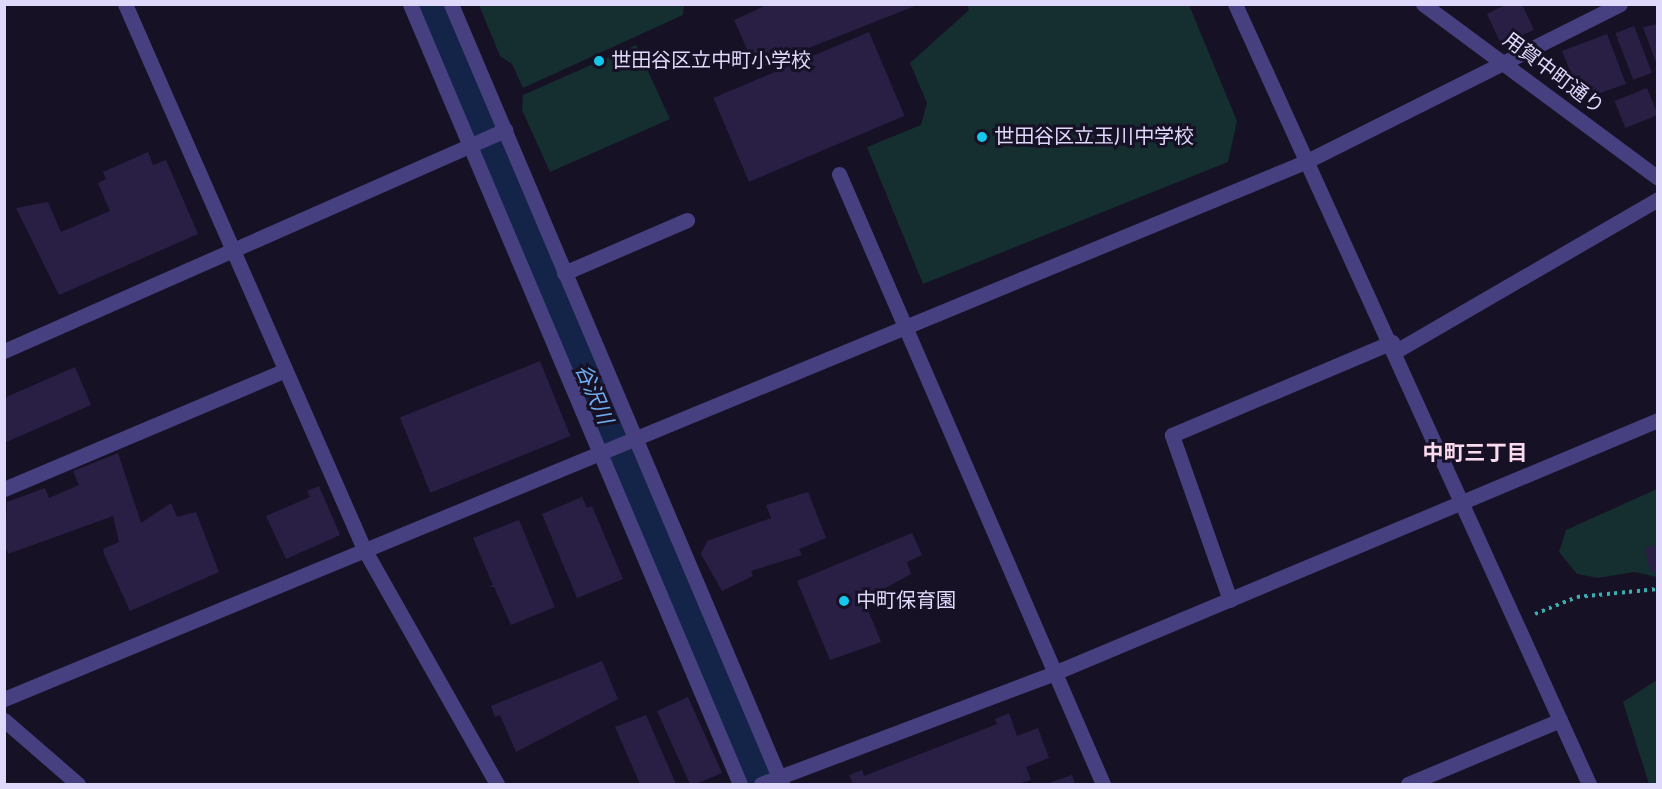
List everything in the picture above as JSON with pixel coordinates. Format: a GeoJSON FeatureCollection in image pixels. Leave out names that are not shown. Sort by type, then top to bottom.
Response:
{"type":"FeatureCollection","features":[{"type":"Feature","properties":{"kind":"street"},"geometry":{"type":"LineString","coordinates":[[125,4],[364,549],[497,784]]}},
{"type":"Feature","properties":{"kind":"street"},"geometry":{"type":"LineString","coordinates":[[410,4],[473,144],[740,784]]}},
{"type":"Feature","properties":{"kind":"street"},"geometry":{"type":"LineString","coordinates":[[452,4],[500,132],[635,436],[781,781]]}},
{"type":"Feature","properties":{"kind":"street"},"geometry":{"type":"LineString","coordinates":[[1234,4],[1305,162],[1394,347],[1589,784]]}},
{"type":"Feature","properties":{"kind":"street","name":"用賀中町通り"},"geometry":{"type":"LineString","coordinates":[[1423,4],[1658,178]]}},
{"type":"Feature","properties":{"kind":"street"},"geometry":{"type":"LineString","coordinates":[[4,699],[635,436],[906,328],[1305,162],[1505,64],[1620,4]]}},
{"type":"Feature","properties":{"kind":"street"},"geometry":{"type":"LineString","coordinates":[[4,351],[500,132]]}},
{"type":"Feature","properties":{"kind":"street"},"geometry":{"type":"LineString","coordinates":[[839,174],[1103,784]]}},
{"type":"Feature","properties":{"kind":"street"},"geometry":{"type":"LineString","coordinates":[[1230,600],[1172,435],[1394,347],[1658,199]]}},
{"type":"Feature","properties":{"kind":"street"},"geometry":{"type":"LineString","coordinates":[[564,273],[687,220]]}},
{"type":"Feature","properties":{"kind":"street"},"geometry":{"type":"LineString","coordinates":[[4,489],[284,371]]}},
{"type":"Feature","properties":{"kind":"street"},"geometry":{"type":"LineString","coordinates":[[761,784],[781,781],[1054,673],[1658,420]]}},
{"type":"Feature","properties":{"kind":"street"},"geometry":{"type":"LineString","coordinates":[[4,720],[78,784]]}},
{"type":"Feature","properties":{"kind":"street"},"geometry":{"type":"LineString","coordinates":[[1408,784],[1560,720]]}},
{"type":"Feature","properties":{"kind":"path"},"geometry":{"type":"LineString","coordinates":[[1526,617],[1577,597],[1658,589]]}},
{"type":"Feature","properties":{"kind":"green space"},"geometry":{"type":"Polygon","coordinates":[[[479,5],[684,5],[683,15],[523,88],[512,64],[500,56],[479,5]]]}},
{"type":"Feature","properties":{"kind":"green space"},"geometry":{"type":"Polygon","coordinates":[[[967,5],[1189,5],[1237,121],[1228,162],[923,284],[867,147],[921,125],[927,103],[910,63],[969,10],[967,5]]]}},
{"type":"Feature","properties":{"kind":"green space"},"geometry":{"type":"Polygon","coordinates":[[[636,45],[670,119],[550,172],[522,110],[523,95],[636,45]]]}},
{"type":"Feature","properties":{"kind":"green space"},"geometry":{"type":"Polygon","coordinates":[[[1657,489],[1657,577],[1634,572],[1598,578],[1577,574],[1559,552],[1566,530],[1657,489]]]}},
{"type":"Feature","properties":{"kind":"green space"},"geometry":{"type":"Polygon","coordinates":[[[1657,680],[1657,784],[1649,784],[1623,702],[1657,680]]]}},
{"type":"Feature","properties":{"kind":"building"},"geometry":{"type":"Polygon","coordinates":[[[769,4],[920,4],[756,69],[734,20],[769,4]]]}},
{"type":"Feature","properties":{"kind":"building"},"geometry":{"type":"Polygon","coordinates":[[[1507,4],[1522,4],[1534,30],[1501,44],[1487,14],[1507,4]]]}},
{"type":"Feature","properties":{"kind":"building"},"geometry":{"type":"Polygon","coordinates":[[[1658,24],[1658,65],[1657,65],[1643,27],[1658,24]]]}},
{"type":"Feature","properties":{"kind":"building"},"geometry":{"type":"Polygon","coordinates":[[[1634,26],[1652,73],[1633,80],[1615,33],[1634,26]]]}},
{"type":"Feature","properties":{"kind":"building"},"geometry":{"type":"Polygon","coordinates":[[[869,32],[905,116],[749,182],[713,98],[869,32]]]}},
{"type":"Feature","properties":{"kind":"building"},"geometry":{"type":"Polygon","coordinates":[[[1607,34],[1626,84],[1592,96],[1574,81],[1562,51],[1607,34]]]}},
{"type":"Feature","properties":{"kind":"building"},"geometry":{"type":"Polygon","coordinates":[[[1647,88],[1658,115],[1625,128],[1615,101],[1647,88]]]}},
{"type":"Feature","properties":{"kind":"building"},"geometry":{"type":"Polygon","coordinates":[[[148,152],[153,165],[166,160],[198,234],[59,295],[16,208],[48,202],[61,232],[110,211],[98,183],[106,179],[103,172],[148,152]]]}},
{"type":"Feature","properties":{"kind":"building"},"geometry":{"type":"Polygon","coordinates":[[[540,361],[570,436],[430,493],[400,418],[540,361]]]}},
{"type":"Feature","properties":{"kind":"building"},"geometry":{"type":"Polygon","coordinates":[[[75,367],[91,405],[4,443],[4,398],[75,367]]]}},
{"type":"Feature","properties":{"kind":"building"},"geometry":{"type":"Polygon","coordinates":[[[118,453],[141,523],[171,503],[177,517],[196,512],[219,572],[130,611],[103,549],[119,542],[113,516],[8,554],[5,545],[7,502],[45,488],[49,498],[79,485],[73,471],[118,453]]]}},
{"type":"Feature","properties":{"kind":"building"},"geometry":{"type":"Polygon","coordinates":[[[319,486],[340,535],[286,559],[266,516],[310,497],[307,491],[319,486]]]}},
{"type":"Feature","properties":{"kind":"building"},"geometry":{"type":"Polygon","coordinates":[[[808,492],[826,538],[799,549],[802,555],[751,571],[753,576],[722,591],[701,554],[707,541],[771,518],[766,505],[808,492]]]}},
{"type":"Feature","properties":{"kind":"building"},"geometry":{"type":"Polygon","coordinates":[[[582,497],[587,508],[592,506],[623,579],[577,598],[542,514],[582,497]]]}},
{"type":"Feature","properties":{"kind":"building"},"geometry":{"type":"Polygon","coordinates":[[[519,520],[555,607],[511,625],[494,587],[488,587],[493,585],[473,538],[519,520]]]}},
{"type":"Feature","properties":{"kind":"building"},"geometry":{"type":"Polygon","coordinates":[[[912,533],[922,555],[907,562],[911,574],[864,600],[881,642],[830,660],[797,581],[912,533]]]}},
{"type":"Feature","properties":{"kind":"building"},"geometry":{"type":"Polygon","coordinates":[[[1658,545],[1658,571],[1650,572],[1645,547],[1658,545]]]}},
{"type":"Feature","properties":{"kind":"building"},"geometry":{"type":"Polygon","coordinates":[[[602,661],[618,699],[516,752],[500,715],[495,717],[491,706],[602,661]]]}},
{"type":"Feature","properties":{"kind":"building"},"geometry":{"type":"Polygon","coordinates":[[[688,697],[722,773],[696,784],[690,784],[657,711],[688,697]]]}},
{"type":"Feature","properties":{"kind":"building"},"geometry":{"type":"Polygon","coordinates":[[[1009,713],[1017,736],[1038,728],[1049,758],[1026,767],[1031,780],[1018,784],[853,784],[849,775],[862,770],[864,776],[997,724],[995,719],[1009,713]]]}},
{"type":"Feature","properties":{"kind":"building"},"geometry":{"type":"Polygon","coordinates":[[[646,715],[676,784],[640,784],[615,727],[646,715]]]}},
{"type":"Feature","properties":{"kind":"building"},"geometry":{"type":"Polygon","coordinates":[[[1072,775],[1075,784],[1046,784],[1072,775]]]}},
{"type":"Feature","properties":{"kind":"waterway","name":"谷沢川"},"geometry":{"type":"LineString","coordinates":[[430,4],[758,784]]}},
{"type":"Feature","properties":{"kind":"place","name":"世田谷区立中町小学校"},"geometry":{"type":"Point","coordinates":[599,61]}},
{"type":"Feature","properties":{"kind":"place","name":"世田谷区立玉川中学校"},"geometry":{"type":"Point","coordinates":[982,137]}},
{"type":"Feature","properties":{"kind":"place","name":"中町保育園"},"geometry":{"type":"Point","coordinates":[844,601]}},
{"type":"Feature","properties":{"kind":"district","name":"中町三丁目"},"geometry":{"type":"Point","coordinates":[1475,453]}}]}
